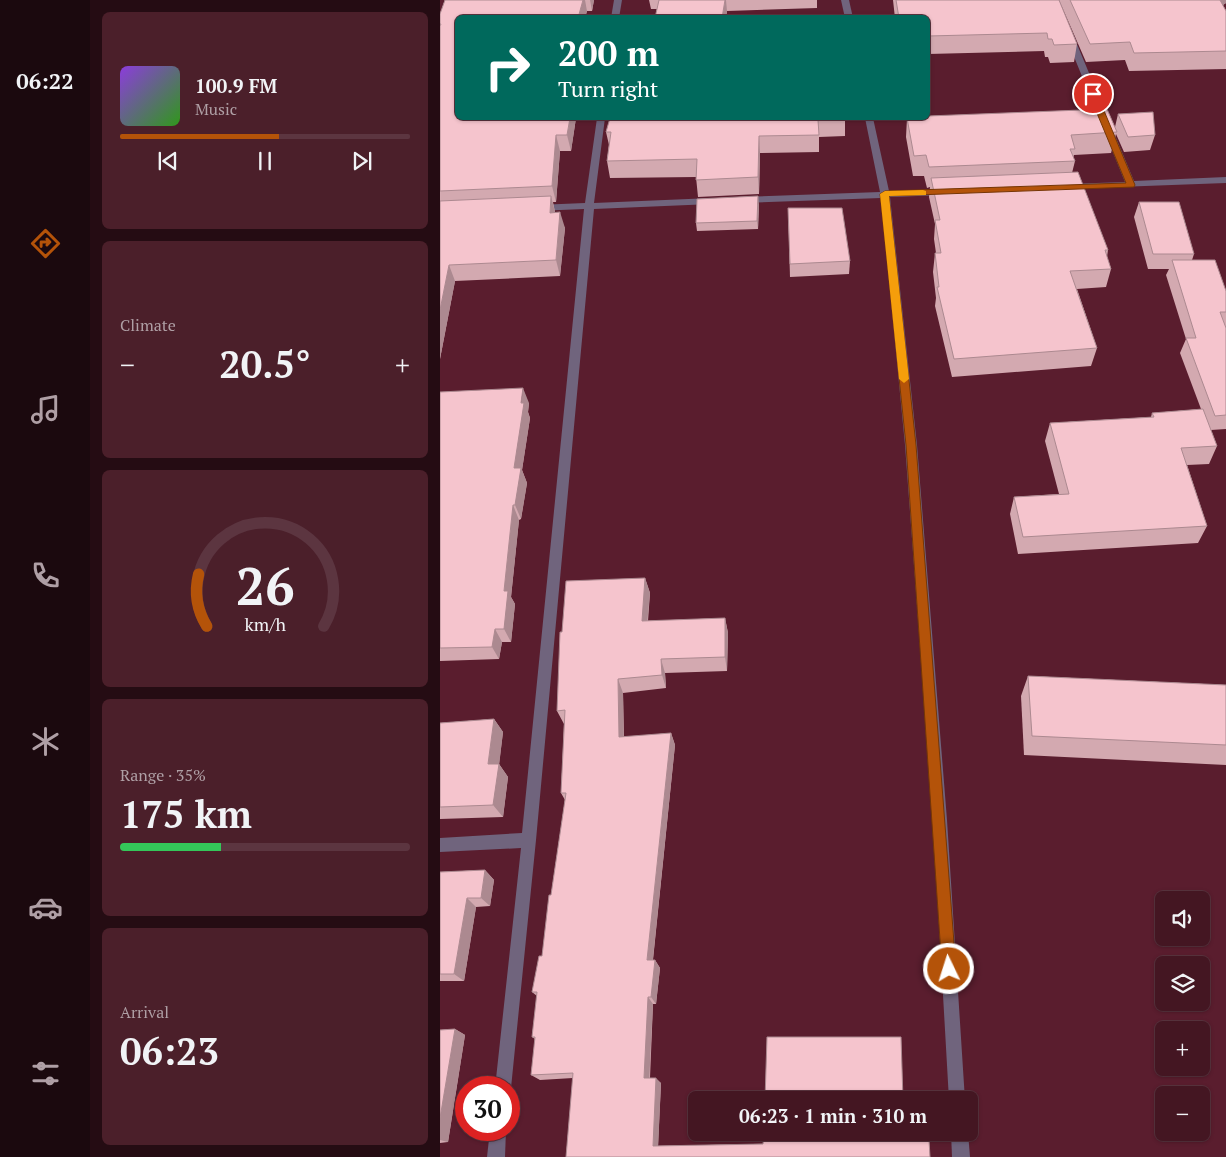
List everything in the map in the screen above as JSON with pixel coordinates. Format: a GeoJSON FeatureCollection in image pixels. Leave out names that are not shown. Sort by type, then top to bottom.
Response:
{"type":"FeatureCollection","features":[{"type":"Feature","properties":{"kind":"street"},"geometry":{"type":"LineString","coordinates":[[616,15],[618,0]]}},
{"type":"Feature","properties":{"kind":"street"},"geometry":{"type":"LineString","coordinates":[[845,0],[848,15]]}},
{"type":"Feature","properties":{"kind":"street"},"geometry":{"type":"LineString","coordinates":[[1067,30],[1131,185]]}},
{"type":"Feature","properties":{"kind":"street"},"geometry":{"type":"LineString","coordinates":[[504,1076],[529,840],[589,206],[601,120]]}},
{"type":"Feature","properties":{"kind":"street"},"geometry":{"type":"LineString","coordinates":[[869,120],[885,194],[911,445],[940,820],[956,1091]]}},
{"type":"Feature","properties":{"kind":"street"},"geometry":{"type":"LineString","coordinates":[[1052,188],[1226,180]]}},
{"type":"Feature","properties":{"kind":"street"},"geometry":{"type":"LineString","coordinates":[[529,208],[954,192]]}},
{"type":"Feature","properties":{"kind":"street"},"geometry":{"type":"LineString","coordinates":[[440,845],[529,840]]}},
{"type":"Feature","properties":{"kind":"street"},"geometry":{"type":"LineString","coordinates":[[496,1157],[497,1141]]}},
{"type":"Feature","properties":{"kind":"street"},"geometry":{"type":"LineString","coordinates":[[960,1141],[961,1157]]}},
{"type":"Feature","properties":{"kind":"building"},"geometry":{"type":"Polygon","coordinates":[[[445,0],[583,0],[579,15],[455,15],[455,120],[570,120],[567,135],[556,135],[552,186],[440,191],[440,14],[445,0]]]}},
{"type":"Feature","properties":{"kind":"building"},"geometry":{"type":"Polygon","coordinates":[[[659,0],[725,0],[722,15],[656,15],[659,0]]]}},
{"type":"Feature","properties":{"kind":"building"},"geometry":{"type":"Polygon","coordinates":[[[896,0],[1059,0],[1077,44],[1054,45],[1052,39],[1048,39],[1047,33],[930,36],[930,15],[898,15],[896,0]]]}},
{"type":"Feature","properties":{"kind":"building"},"geometry":{"type":"Polygon","coordinates":[[[1070,0],[1220,0],[1226,11],[1226,51],[1134,53],[1130,42],[1090,44],[1070,0]]]}},
{"type":"Feature","properties":{"kind":"building"},"geometry":{"type":"Polygon","coordinates":[[[1107,109],[1117,132],[1071,135],[1075,149],[1070,149],[1075,161],[929,167],[926,155],[914,156],[907,120],[930,120],[930,116],[1107,109]]]}},
{"type":"Feature","properties":{"kind":"building"},"geometry":{"type":"Polygon","coordinates":[[[1153,112],[1155,135],[1128,137],[1118,114],[1153,112]]]}},
{"type":"Feature","properties":{"kind":"building"},"geometry":{"type":"Polygon","coordinates":[[[609,120],[818,120],[819,135],[759,136],[758,177],[696,180],[697,159],[607,161],[611,132],[606,132],[609,120]]]}},
{"type":"Feature","properties":{"kind":"building"},"geometry":{"type":"Polygon","coordinates":[[[1078,172],[1108,250],[1105,250],[1111,269],[1070,271],[1097,348],[954,359],[937,287],[939,287],[935,253],[941,253],[935,220],[940,220],[931,178],[1078,172]]]}},
{"type":"Feature","properties":{"kind":"building"},"geometry":{"type":"Polygon","coordinates":[[[551,196],[550,213],[560,212],[556,260],[449,265],[440,310],[440,201],[551,196]]]}},
{"type":"Feature","properties":{"kind":"building"},"geometry":{"type":"Polygon","coordinates":[[[758,196],[757,221],[696,223],[697,199],[758,196]]]}},
{"type":"Feature","properties":{"kind":"building"},"geometry":{"type":"Polygon","coordinates":[[[1139,202],[1179,202],[1194,254],[1153,254],[1139,202]]]}},
{"type":"Feature","properties":{"kind":"building"},"geometry":{"type":"Polygon","coordinates":[[[788,208],[842,208],[850,261],[790,264],[788,208]]]}},
{"type":"Feature","properties":{"kind":"building"},"geometry":{"type":"Polygon","coordinates":[[[1172,260],[1215,260],[1226,291],[1226,312],[1220,312],[1226,328],[1226,415],[1215,416],[1186,338],[1196,338],[1172,260]]]}},
{"type":"Feature","properties":{"kind":"building"},"geometry":{"type":"Polygon","coordinates":[[[523,388],[521,403],[524,403],[514,468],[521,468],[515,505],[513,505],[504,591],[508,591],[504,629],[495,629],[492,647],[440,648],[440,392],[523,388]]]}},
{"type":"Feature","properties":{"kind":"building"},"geometry":{"type":"Polygon","coordinates":[[[1203,409],[1217,446],[1181,448],[1207,526],[1023,537],[1014,497],[1069,494],[1050,423],[1154,417],[1152,413],[1203,409]]]}},
{"type":"Feature","properties":{"kind":"building"},"geometry":{"type":"Polygon","coordinates":[[[645,578],[642,621],[725,618],[725,657],[661,659],[662,675],[618,679],[619,737],[671,733],[647,960],[655,960],[651,997],[648,997],[644,1078],[656,1078],[653,1146],[763,1144],[763,1141],[929,1141],[930,1157],[566,1157],[573,1073],[531,1075],[535,1037],[532,1037],[537,992],[532,992],[539,956],[542,956],[549,895],[551,895],[566,793],[561,793],[565,710],[557,711],[560,632],[562,632],[566,581],[645,578]]]}},
{"type":"Feature","properties":{"kind":"building"},"geometry":{"type":"Polygon","coordinates":[[[1028,676],[1226,685],[1226,745],[1032,736],[1028,676]]]}},
{"type":"Feature","properties":{"kind":"building"},"geometry":{"type":"Polygon","coordinates":[[[494,719],[488,764],[499,764],[493,805],[440,807],[440,723],[494,719]]]}},
{"type":"Feature","properties":{"kind":"building"},"geometry":{"type":"Polygon","coordinates":[[[485,870],[481,898],[467,898],[454,974],[440,974],[440,872],[485,870]]]}},
{"type":"Feature","properties":{"kind":"building"},"geometry":{"type":"Polygon","coordinates":[[[455,1029],[440,1118],[440,1030],[455,1029]]]}},
{"type":"Feature","properties":{"kind":"building"},"geometry":{"type":"Polygon","coordinates":[[[767,1037],[901,1037],[903,1091],[765,1091],[767,1037]]]}},
{"type":"Feature","properties":{"kind":"slow traffic"},"geometry":{"type":"LineString","coordinates":[[904,379],[885,194],[923,193]]}},
{"type":"Feature","properties":{"kind":"route"},"geometry":{"type":"LineString","coordinates":[[949,969],[940,820],[911,445],[885,194],[1131,185],[1093,94]]}}]}
